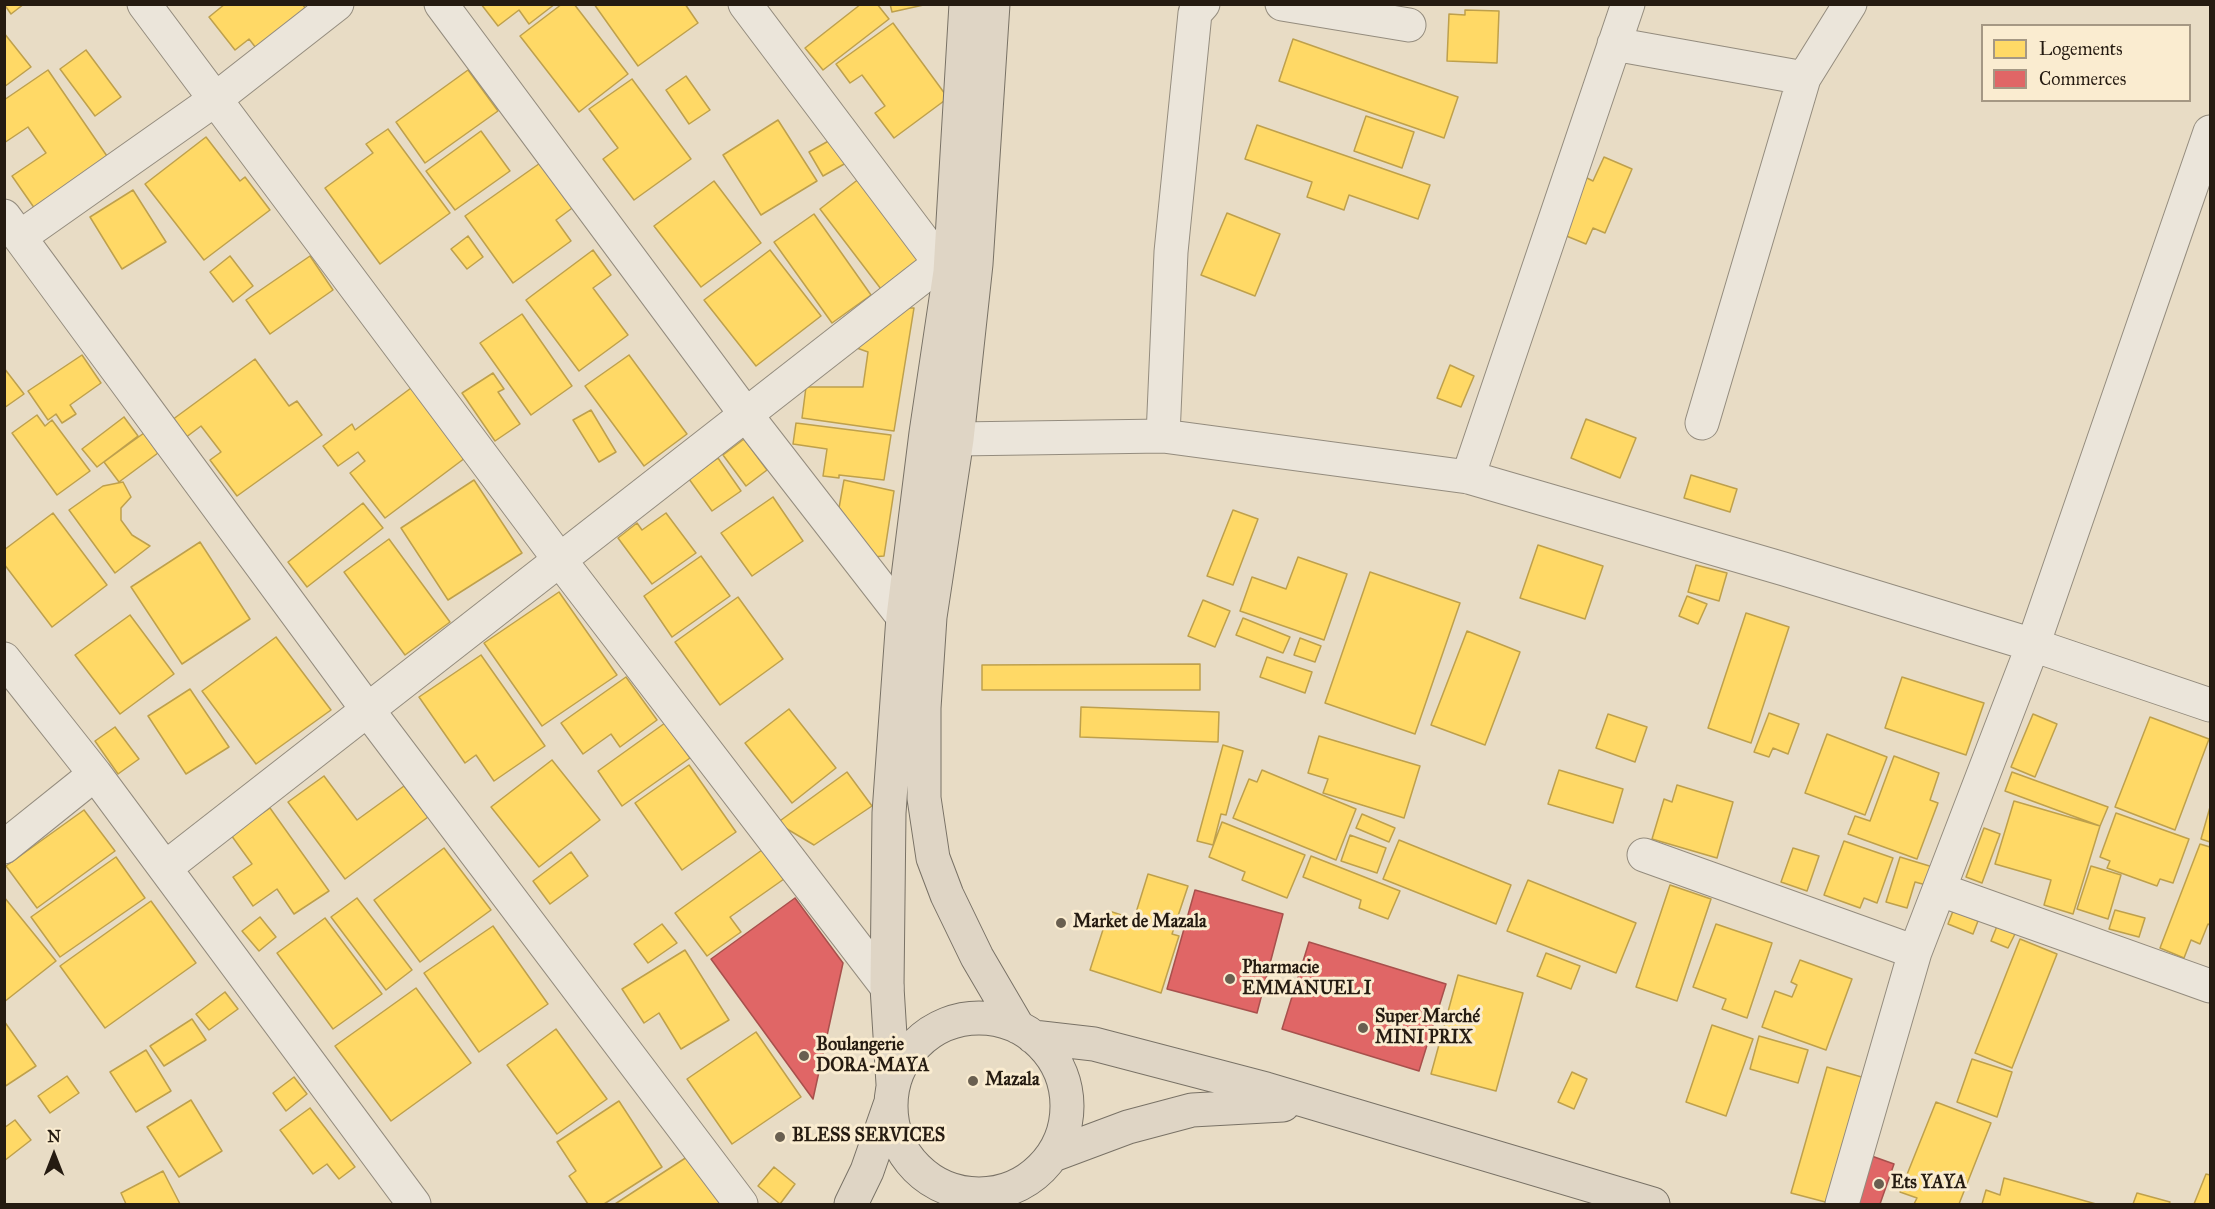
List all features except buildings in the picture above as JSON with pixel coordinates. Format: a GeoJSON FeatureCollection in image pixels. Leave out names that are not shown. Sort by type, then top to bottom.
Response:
{"type":"FeatureCollection","features":[{"type":"Feature","properties":{"kind":"main road"},"geometry":{"type":"LineString","coordinates":[[966,4],[945,267],[903,617],[889,813],[887,987],[893,1128],[903,1152],[920,1172],[934,1182],[967,1193],[1006,1195],[1038,1173],[1053,1155],[1067,1120],[1064,1083],[1047,1050],[1026,1032],[977,957],[946,895],[933,858],[924,798],[924,708],[930,617],[957,439],[976,264],[993,4]]}},
{"type":"Feature","properties":{"kind":"main road"},"geometry":{"type":"LineString","coordinates":[[851,1204],[867,1171],[892,1093],[912,1050],[928,1034],[942,1026],[957,1021],[988,1019],[1026,1032],[1094,1044],[1318,1104],[1653,1204]]}},
{"type":"Feature","properties":{"kind":"main road"},"geometry":{"type":"LineString","coordinates":[[1053,1155],[1128,1127],[1192,1110],[1239,1105],[1318,1104]]}},
{"type":"Feature","properties":{"kind":"street"},"geometry":{"type":"LineString","coordinates":[[144,4],[213,101],[559,559],[887,987]]}},
{"type":"Feature","properties":{"kind":"street"},"geometry":{"type":"LineString","coordinates":[[337,4],[213,101],[12,226],[367,709],[741,1204]]}},
{"type":"Feature","properties":{"kind":"street"},"geometry":{"type":"LineString","coordinates":[[441,4],[747,416],[903,617]]}},
{"type":"Feature","properties":{"kind":"street"},"geometry":{"type":"LineString","coordinates":[[165,868],[287,775],[367,709],[559,559],[945,267],[745,4]]}},
{"type":"Feature","properties":{"kind":"street"},"geometry":{"type":"LineString","coordinates":[[1163,436],[1171,252],[1195,13],[1203,4]]}},
{"type":"Feature","properties":{"kind":"street"},"geometry":{"type":"LineString","coordinates":[[1282,4],[1409,25]]}},
{"type":"Feature","properties":{"kind":"street"},"geometry":{"type":"LineString","coordinates":[[1468,477],[1628,4]]}},
{"type":"Feature","properties":{"kind":"street"},"geometry":{"type":"LineString","coordinates":[[1702,423],[1803,78],[1850,4]]}},
{"type":"Feature","properties":{"kind":"street"},"geometry":{"type":"LineString","coordinates":[[1614,44],[1803,78]]}},
{"type":"Feature","properties":{"kind":"street"},"geometry":{"type":"LineString","coordinates":[[1842,1204],[1915,952],[1941,890],[2033,645],[2211,132]]}},
{"type":"Feature","properties":{"kind":"street"},"geometry":{"type":"LineString","coordinates":[[957,439],[1163,436],[1468,477],[1784,569],[2033,645],[2211,705]]}},
{"type":"Feature","properties":{"kind":"street"},"geometry":{"type":"LineString","coordinates":[[4,659],[96,774],[414,1204]]}},
{"type":"Feature","properties":{"kind":"street"},"geometry":{"type":"LineString","coordinates":[[4,847],[96,774]]}},
{"type":"Feature","properties":{"kind":"street"},"geometry":{"type":"LineString","coordinates":[[1644,855],[1915,952]]}},
{"type":"Feature","properties":{"kind":"street"},"geometry":{"type":"LineString","coordinates":[[1941,890],[2211,986]]}},
{"type":"Feature","properties":{"kind":"place","name":"Market de Mazala"},"geometry":{"type":"Point","coordinates":[1061,923]}},
{"type":"Feature","properties":{"kind":"place","name":"Pharmacie EMMANUEL I"},"geometry":{"type":"Point","coordinates":[1230,979]}},
{"type":"Feature","properties":{"kind":"place","name":"Super Marché MINI PRIX"},"geometry":{"type":"Point","coordinates":[1363,1028]}},
{"type":"Feature","properties":{"kind":"place","name":"Boulangerie DORA-MAYA"},"geometry":{"type":"Point","coordinates":[804,1056]}},
{"type":"Feature","properties":{"kind":"place","name":"Mazala"},"geometry":{"type":"Point","coordinates":[973,1081]}},
{"type":"Feature","properties":{"kind":"place","name":"BLESS SERVICES"},"geometry":{"type":"Point","coordinates":[780,1137]}},
{"type":"Feature","properties":{"kind":"place","name":"Ets YAYA"},"geometry":{"type":"Point","coordinates":[1879,1184]}}]}
